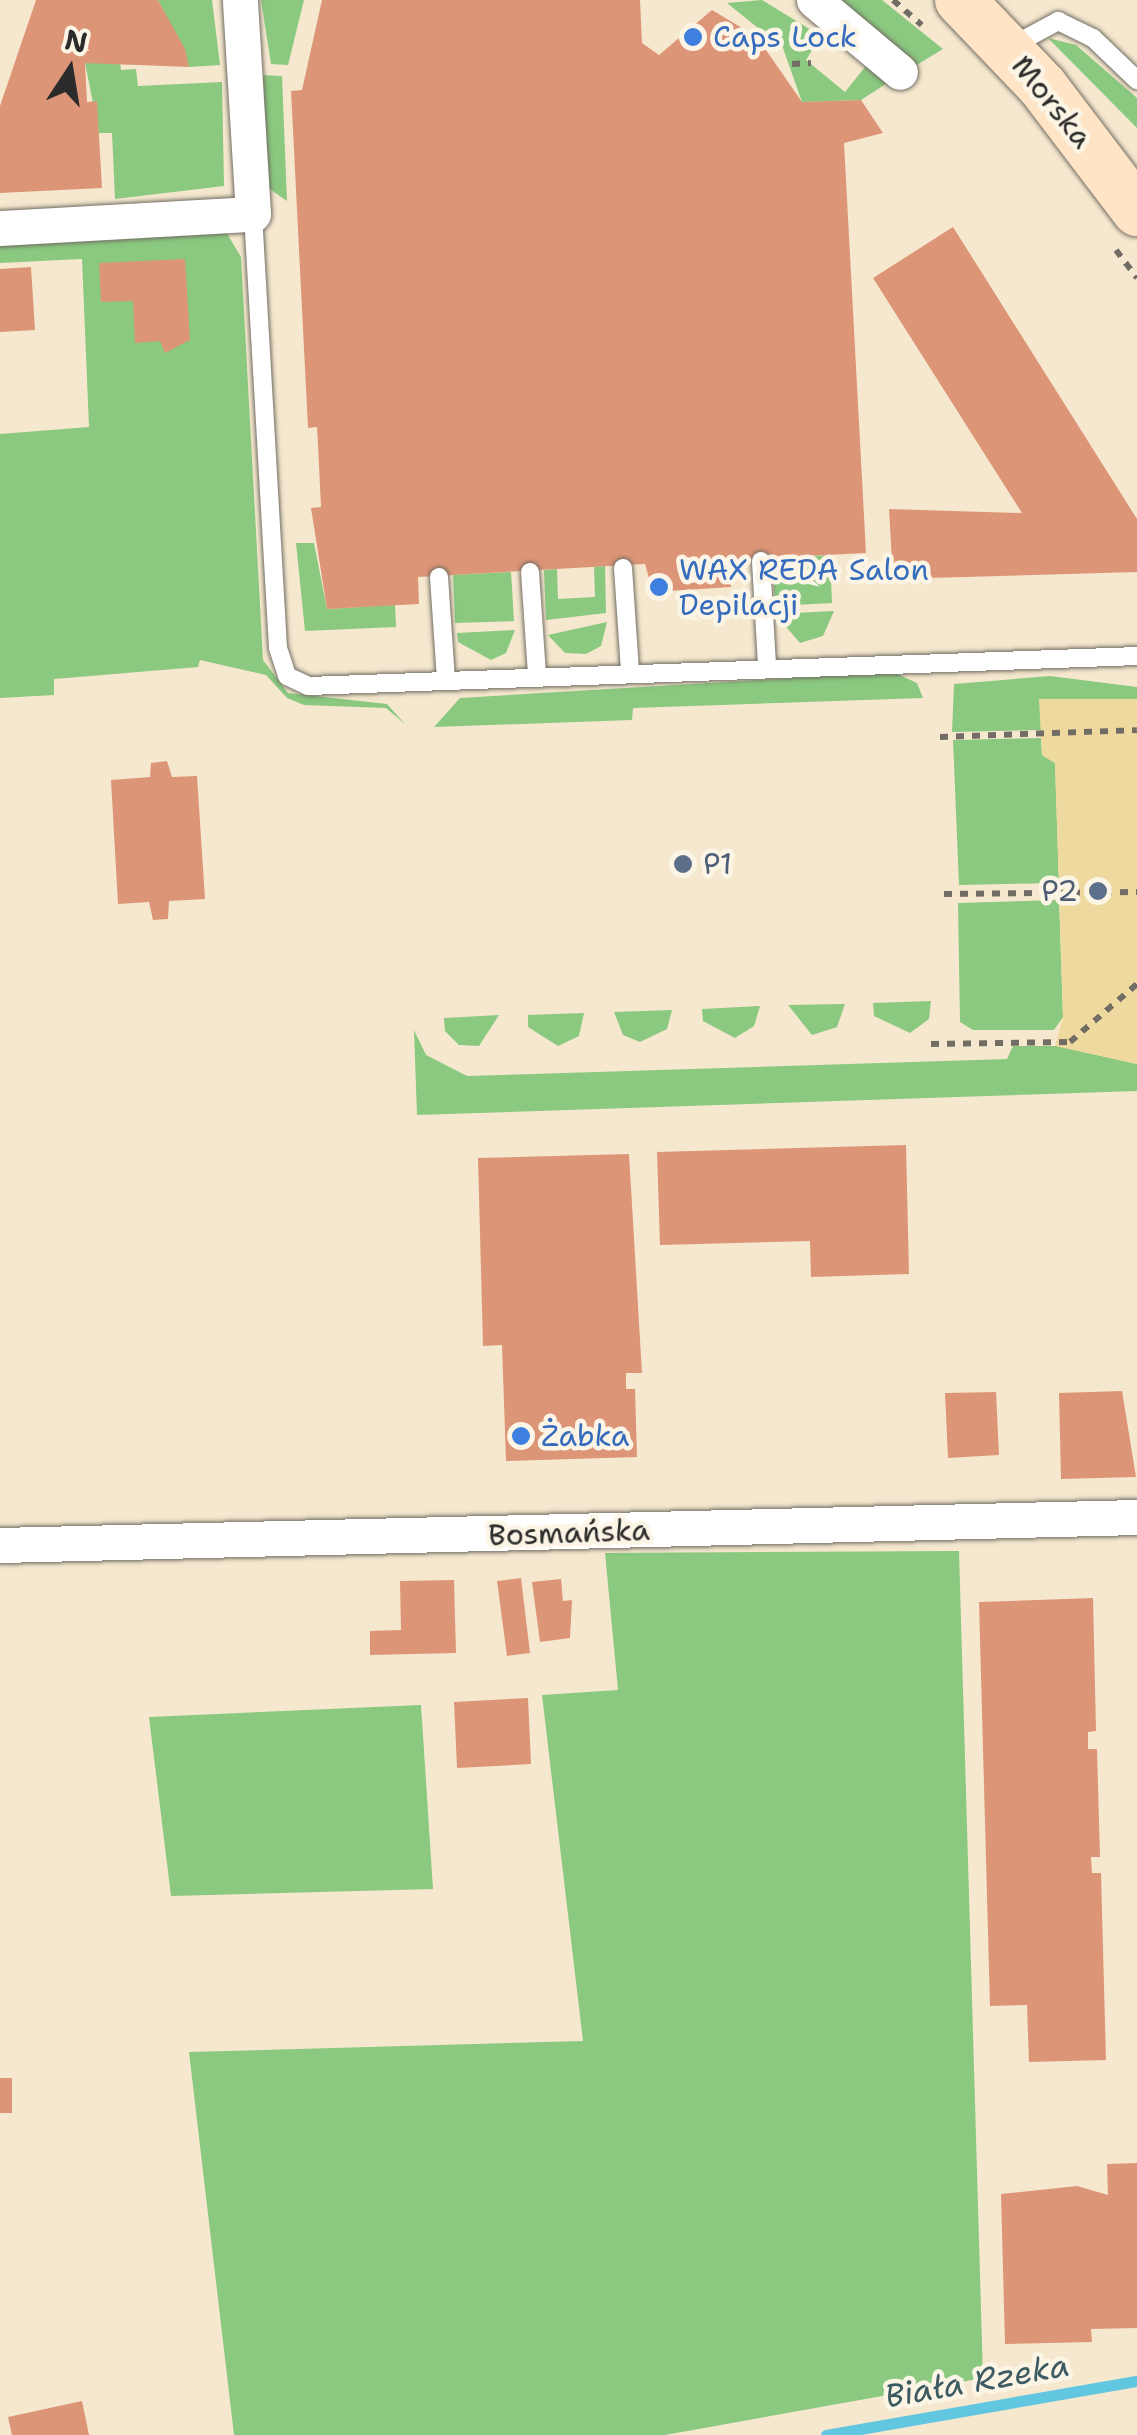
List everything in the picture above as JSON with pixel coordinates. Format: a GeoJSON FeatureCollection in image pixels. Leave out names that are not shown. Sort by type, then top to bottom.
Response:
{"type":"FeatureCollection","features":[{"type":"Feature","properties":{"kind":"main road","name":"Morska"},"geometry":{"type":"LineString","coordinates":[[960,0],[1009,48],[1137,211]]}},
{"type":"Feature","properties":{"kind":"street"},"geometry":{"type":"LineString","coordinates":[[0,228],[252,214],[240,0]]}},
{"type":"Feature","properties":{"kind":"street"},"geometry":{"type":"LineString","coordinates":[[814,0],[900,72]]}},
{"type":"Feature","properties":{"kind":"street","name":"Bosmańska"},"geometry":{"type":"LineString","coordinates":[[0,1545],[1137,1517]]}},
{"type":"Feature","properties":{"kind":"lane"},"geometry":{"type":"LineString","coordinates":[[1009,48],[1058,21],[1093,38],[1137,80]]}},
{"type":"Feature","properties":{"kind":"lane"},"geometry":{"type":"LineString","coordinates":[[252,214],[278,648],[287,676],[308,686],[767,666],[1137,656]]}},
{"type":"Feature","properties":{"kind":"lane"},"geometry":{"type":"LineString","coordinates":[[760,560],[767,666]]}},
{"type":"Feature","properties":{"kind":"lane"},"geometry":{"type":"LineString","coordinates":[[622,568],[630,672]]}},
{"type":"Feature","properties":{"kind":"lane"},"geometry":{"type":"LineString","coordinates":[[530,572],[537,676]]}},
{"type":"Feature","properties":{"kind":"lane"},"geometry":{"type":"LineString","coordinates":[[439,577],[446,680]]}},
{"type":"Feature","properties":{"kind":"path"},"geometry":{"type":"LineString","coordinates":[[792,64],[811,63]]}},
{"type":"Feature","properties":{"kind":"path"},"geometry":{"type":"LineString","coordinates":[[940,737],[1137,730]]}},
{"type":"Feature","properties":{"kind":"path"},"geometry":{"type":"LineString","coordinates":[[944,894],[1137,892]]}},
{"type":"Feature","properties":{"kind":"path"},"geometry":{"type":"LineString","coordinates":[[931,1044],[1070,1042],[1137,984]]}},
{"type":"Feature","properties":{"kind":"green space"},"geometry":{"type":"Polygon","coordinates":[[[158,0],[212,0],[220,65],[189,67],[158,0]]]}},
{"type":"Feature","properties":{"kind":"green space"},"geometry":{"type":"Polygon","coordinates":[[[261,0],[304,0],[288,65],[271,64],[261,0]]]}},
{"type":"Feature","properties":{"kind":"green space"},"geometry":{"type":"Polygon","coordinates":[[[762,0],[821,36],[806,60],[845,92],[869,62],[889,82],[861,100],[802,102],[783,48],[727,3],[762,0]]]}},
{"type":"Feature","properties":{"kind":"green space"},"geometry":{"type":"Polygon","coordinates":[[[826,0],[882,0],[943,49],[910,69],[826,0]]]}},
{"type":"Feature","properties":{"kind":"green space"},"geometry":{"type":"Polygon","coordinates":[[[1048,38],[1076,45],[1137,98],[1137,128],[1048,38]]]}},
{"type":"Feature","properties":{"kind":"green space"},"geometry":{"type":"Polygon","coordinates":[[[120,61],[121,70],[136,69],[138,86],[222,82],[224,186],[115,199],[112,133],[99,133],[85,63],[120,61]]]}},
{"type":"Feature","properties":{"kind":"green space"},"geometry":{"type":"Polygon","coordinates":[[[261,75],[282,76],[287,201],[264,185],[261,75]]]}},
{"type":"Feature","properties":{"kind":"green space"},"geometry":{"type":"Polygon","coordinates":[[[226,232],[241,257],[263,660],[288,693],[387,704],[405,724],[386,708],[304,705],[287,698],[266,675],[200,660],[198,667],[54,679],[54,695],[0,698],[0,434],[89,427],[82,259],[0,263],[0,239],[226,232]]]}},
{"type":"Feature","properties":{"kind":"green space"},"geometry":{"type":"Polygon","coordinates":[[[296,543],[314,543],[327,609],[395,605],[396,627],[305,631],[296,543]]]}},
{"type":"Feature","properties":{"kind":"green space"},"geometry":{"type":"Polygon","coordinates":[[[830,555],[832,603],[775,606],[772,558],[830,555]]]}},
{"type":"Feature","properties":{"kind":"green space"},"geometry":{"type":"Polygon","coordinates":[[[605,566],[606,613],[546,620],[544,570],[557,569],[558,599],[595,597],[594,567],[605,566]]]}},
{"type":"Feature","properties":{"kind":"green space"},"geometry":{"type":"Polygon","coordinates":[[[511,572],[514,621],[455,623],[453,575],[511,572]]]}},
{"type":"Feature","properties":{"kind":"green space"},"geometry":{"type":"Polygon","coordinates":[[[834,611],[823,636],[800,643],[775,614],[834,611]]]}},
{"type":"Feature","properties":{"kind":"green space"},"geometry":{"type":"Polygon","coordinates":[[[607,622],[601,646],[586,654],[565,653],[548,635],[607,622]]]}},
{"type":"Feature","properties":{"kind":"green space"},"geometry":{"type":"Polygon","coordinates":[[[515,630],[506,653],[491,660],[458,642],[457,633],[515,630]]]}},
{"type":"Feature","properties":{"kind":"green space"},"geometry":{"type":"Polygon","coordinates":[[[893,672],[917,683],[923,698],[633,708],[632,720],[434,727],[460,698],[893,672]]]}},
{"type":"Feature","properties":{"kind":"green space"},"geometry":{"type":"Polygon","coordinates":[[[1050,676],[1137,687],[1137,699],[1040,699],[1041,730],[952,732],[954,684],[1050,676]]]}},
{"type":"Feature","properties":{"kind":"green space"},"geometry":{"type":"Polygon","coordinates":[[[1041,738],[1042,755],[1055,763],[1059,883],[959,885],[953,740],[1041,738]]]}},
{"type":"Feature","properties":{"kind":"green space"},"geometry":{"type":"Polygon","coordinates":[[[1059,900],[1063,1017],[1054,1030],[973,1030],[960,1022],[958,903],[1059,900]]]}},
{"type":"Feature","properties":{"kind":"green space"},"geometry":{"type":"Polygon","coordinates":[[[931,1001],[929,1019],[910,1033],[874,1016],[873,1003],[931,1001]]]}},
{"type":"Feature","properties":{"kind":"green space"},"geometry":{"type":"Polygon","coordinates":[[[845,1004],[837,1027],[812,1035],[788,1005],[845,1004]]]}},
{"type":"Feature","properties":{"kind":"green space"},"geometry":{"type":"Polygon","coordinates":[[[760,1006],[754,1026],[735,1038],[703,1021],[702,1009],[760,1006]]]}},
{"type":"Feature","properties":{"kind":"green space"},"geometry":{"type":"Polygon","coordinates":[[[672,1010],[667,1029],[640,1042],[623,1035],[614,1012],[672,1010]]]}},
{"type":"Feature","properties":{"kind":"green space"},"geometry":{"type":"Polygon","coordinates":[[[584,1013],[579,1036],[558,1046],[528,1027],[528,1015],[584,1013]]]}},
{"type":"Feature","properties":{"kind":"green space"},"geometry":{"type":"Polygon","coordinates":[[[499,1015],[479,1046],[459,1045],[445,1031],[444,1018],[499,1015]]]}},
{"type":"Feature","properties":{"kind":"green space"},"geometry":{"type":"Polygon","coordinates":[[[414,1030],[426,1055],[467,1076],[1007,1059],[1013,1046],[1057,1046],[1137,1064],[1137,1091],[417,1115],[414,1030]]]}},
{"type":"Feature","properties":{"kind":"green space"},"geometry":{"type":"Polygon","coordinates":[[[959,1551],[983,2378],[665,2435],[234,2435],[189,2052],[583,2041],[542,1695],[618,1690],[605,1553],[959,1551]]]}},
{"type":"Feature","properties":{"kind":"green space"},"geometry":{"type":"Polygon","coordinates":[[[421,1705],[433,1889],[171,1896],[149,1717],[421,1705]]]}},
{"type":"Feature","properties":{"kind":"sand","name":"P2"},"geometry":{"type":"Polygon","coordinates":[[[1039,699],[1137,699],[1137,1064],[1055,1046],[1063,1017],[1055,763],[1042,755],[1039,699]]]}},
{"type":"Feature","properties":{"kind":"building"},"geometry":{"type":"Polygon","coordinates":[[[36,0],[158,0],[185,49],[189,67],[85,63],[87,102],[97,101],[102,188],[0,193],[0,106],[36,0]]]}},
{"type":"Feature","properties":{"kind":"building"},"geometry":{"type":"Polygon","coordinates":[[[322,0],[640,0],[642,43],[659,55],[712,10],[757,37],[802,102],[861,100],[883,133],[844,143],[866,553],[730,560],[731,587],[653,592],[645,564],[418,577],[419,604],[327,609],[311,508],[321,507],[317,427],[308,428],[291,91],[302,90],[322,0]]]}},
{"type":"Feature","properties":{"kind":"building"},"geometry":{"type":"Polygon","coordinates":[[[953,227],[1137,519],[1137,572],[893,579],[889,509],[1022,513],[873,278],[953,227]]]}},
{"type":"Feature","properties":{"kind":"building"},"geometry":{"type":"Polygon","coordinates":[[[185,259],[190,340],[165,353],[160,341],[135,343],[133,301],[101,302],[99,263],[185,259]]]}},
{"type":"Feature","properties":{"kind":"building"},"geometry":{"type":"Polygon","coordinates":[[[31,267],[35,330],[0,332],[0,269],[31,267]]]}},
{"type":"Feature","properties":{"kind":"building"},"geometry":{"type":"Polygon","coordinates":[[[167,761],[172,777],[197,776],[205,899],[169,901],[168,919],[153,920],[149,902],[118,904],[111,780],[150,777],[151,763],[167,761]]]}},
{"type":"Feature","properties":{"kind":"building"},"geometry":{"type":"Polygon","coordinates":[[[906,1145],[909,1274],[811,1277],[810,1241],[660,1245],[657,1152],[906,1145]]]}},
{"type":"Feature","properties":{"kind":"building"},"geometry":{"type":"Polygon","coordinates":[[[629,1154],[642,1373],[626,1373],[626,1389],[635,1389],[637,1457],[506,1461],[502,1345],[483,1346],[478,1158],[629,1154]]]}},
{"type":"Feature","properties":{"kind":"building"},"geometry":{"type":"Polygon","coordinates":[[[1122,1391],[1136,1477],[1061,1479],[1059,1393],[1122,1391]]]}},
{"type":"Feature","properties":{"kind":"building"},"geometry":{"type":"Polygon","coordinates":[[[996,1392],[999,1455],[948,1458],[945,1393],[996,1392]]]}},
{"type":"Feature","properties":{"kind":"building"},"geometry":{"type":"Polygon","coordinates":[[[521,1578],[530,1653],[507,1656],[497,1581],[521,1578]]]}},
{"type":"Feature","properties":{"kind":"building"},"geometry":{"type":"Polygon","coordinates":[[[561,1579],[563,1601],[572,1600],[570,1638],[540,1642],[532,1582],[561,1579]]]}},
{"type":"Feature","properties":{"kind":"building"},"geometry":{"type":"Polygon","coordinates":[[[454,1580],[456,1653],[370,1655],[370,1631],[401,1630],[400,1581],[454,1580]]]}},
{"type":"Feature","properties":{"kind":"building"},"geometry":{"type":"Polygon","coordinates":[[[1093,1598],[1096,1731],[1088,1732],[1088,1749],[1097,1749],[1100,1857],[1091,1857],[1092,1873],[1101,1873],[1106,2060],[1029,2062],[1027,2005],[990,2006],[979,1602],[1093,1598]]]}},
{"type":"Feature","properties":{"kind":"building"},"geometry":{"type":"Polygon","coordinates":[[[528,1698],[531,1764],[457,1768],[454,1702],[528,1698]]]}},
{"type":"Feature","properties":{"kind":"building"},"geometry":{"type":"Polygon","coordinates":[[[0,2078],[12,2078],[12,2113],[0,2113],[0,2078]]]}},
{"type":"Feature","properties":{"kind":"building"},"geometry":{"type":"Polygon","coordinates":[[[1137,2163],[1137,2328],[1091,2329],[1092,2342],[1005,2344],[1001,2194],[1077,2186],[1108,2195],[1107,2164],[1137,2163]]]}},
{"type":"Feature","properties":{"kind":"building"},"geometry":{"type":"Polygon","coordinates":[[[82,2401],[89,2435],[12,2435],[8,2417],[82,2401]]]}},
{"type":"Feature","properties":{"kind":"waterway","name":"Biała Rzeka"},"geometry":{"type":"LineString","coordinates":[[826,2435],[1137,2381]]}},
{"type":"Feature","properties":{"kind":"place","name":"Caps Lock"},"geometry":{"type":"Point","coordinates":[693,37]}},
{"type":"Feature","properties":{"kind":"place","name":"WAX REDA Salon Depilacji"},"geometry":{"type":"Point","coordinates":[659,587]}},
{"type":"Feature","properties":{"kind":"place","name":"P1"},"geometry":{"type":"Point","coordinates":[683,864]}},
{"type":"Feature","properties":{"kind":"place","name":"P2"},"geometry":{"type":"Point","coordinates":[1098,891]}},
{"type":"Feature","properties":{"kind":"place","name":"Żabka"},"geometry":{"type":"Point","coordinates":[521,1436]}}]}
